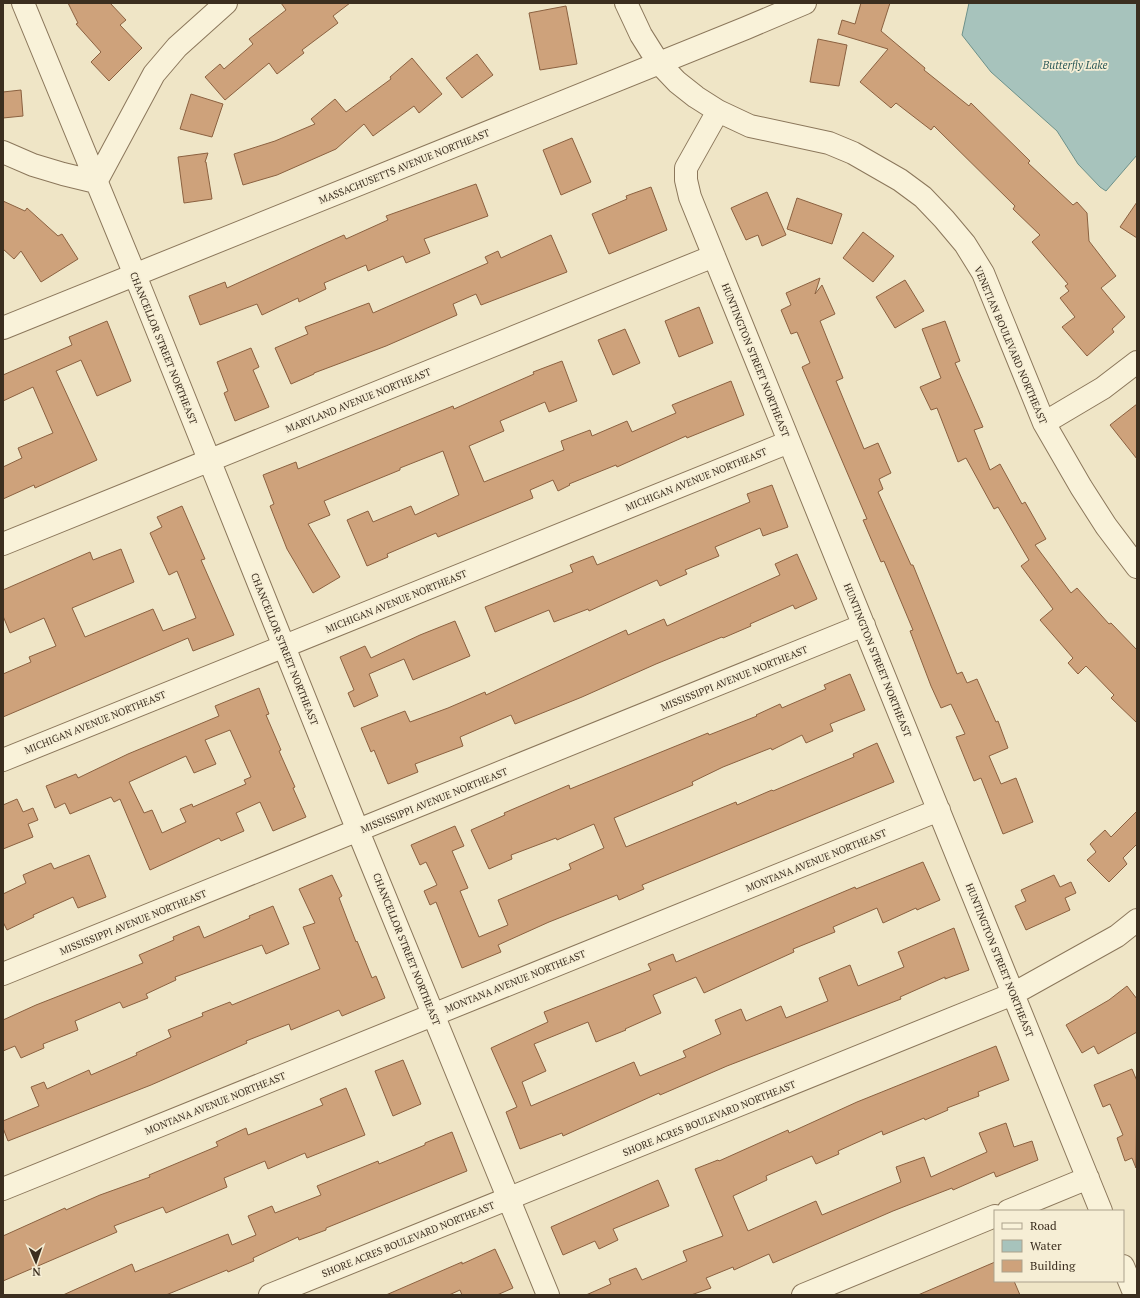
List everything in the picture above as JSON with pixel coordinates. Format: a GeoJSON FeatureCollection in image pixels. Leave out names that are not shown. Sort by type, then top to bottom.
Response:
{"type":"FeatureCollection","features":[{"type":"Feature","properties":{"kind":"street","name":"CHANCELLOR STREET NORTHEAST"},"geometry":{"type":"LineString","coordinates":[[23,3],[135,275],[209,461],[285,645],[358,831],[548,1295]]}},
{"type":"Feature","properties":{"kind":"street"},"geometry":{"type":"LineString","coordinates":[[3,152],[33,165],[96,182],[154,74],[178,46],[226,3]]}},
{"type":"Feature","properties":{"kind":"street","name":"VENETIAN BOULEVARD NORTHEAST"},"geometry":{"type":"LineString","coordinates":[[626,3],[641,35],[658,62],[677,82],[718,111],[750,126],[829,143],[853,153],[889,173],[923,197],[965,244],[983,273],[1044,423],[1098,513],[1137,567]]}},
{"type":"Feature","properties":{"kind":"street","name":"MASSACHUSETTS AVENUE NORTHEAST"},"geometry":{"type":"LineString","coordinates":[[3,328],[805,3]]}},
{"type":"Feature","properties":{"kind":"street","name":"HUNTINGTON STREET NORTHEAST"},"geometry":{"type":"LineString","coordinates":[[718,111],[686,168],[686,180],[690,197],[940,810],[1101,1210]]}},
{"type":"Feature","properties":{"kind":"street","name":"MARYLAND AVENUE NORTHEAST"},"geometry":{"type":"LineString","coordinates":[[3,544],[714,256]]}},
{"type":"Feature","properties":{"kind":"street"},"geometry":{"type":"LineString","coordinates":[[1044,423],[1103,388],[1137,362]]}},
{"type":"Feature","properties":{"kind":"street","name":"MICHIGAN AVENUE NORTHEAST"},"geometry":{"type":"LineString","coordinates":[[3,760],[789,442]]}},
{"type":"Feature","properties":{"kind":"street","name":"MISSISSIPPI AVENUE NORTHEAST"},"geometry":{"type":"LineString","coordinates":[[3,974],[864,625]]}},
{"type":"Feature","properties":{"kind":"street","name":"MONTANA AVENUE NORTHEAST"},"geometry":{"type":"LineString","coordinates":[[3,1189],[940,810]]}},
{"type":"Feature","properties":{"kind":"street","name":"SHORE ACRES BOULEVARD NORTHEAST"},"geometry":{"type":"LineString","coordinates":[[270,1295],[1013,994],[1117,936],[1137,920]]}},
{"type":"Feature","properties":{"kind":"street"},"geometry":{"type":"LineString","coordinates":[[1010,1210],[1088,1178]]}},
{"type":"Feature","properties":{"kind":"street"},"geometry":{"type":"LineString","coordinates":[[803,1295],[994,1216]]}},
{"type":"Feature","properties":{"kind":"street"},"geometry":{"type":"LineString","coordinates":[[1124,1268],[1135,1295]]}},
{"type":"Feature","properties":{"kind":"water","name":"Butterfly Lake"},"geometry":{"type":"Polygon","coordinates":[[[969,3],[1137,3],[1137,155],[1106,191],[1100,187],[1078,164],[1057,131],[991,72],[962,35],[969,3]]]}},
{"type":"Feature","properties":{"kind":"building"},"geometry":{"type":"Polygon","coordinates":[[[68,3],[110,3],[126,20],[120,25],[142,48],[109,81],[91,62],[101,52],[76,24],[78,23],[68,3]]]}},
{"type":"Feature","properties":{"kind":"building"},"geometry":{"type":"Polygon","coordinates":[[[281,3],[350,3],[333,16],[338,23],[302,50],[304,53],[277,74],[269,63],[225,100],[205,77],[220,64],[224,69],[253,44],[249,39],[286,10],[281,3]]]}},
{"type":"Feature","properties":{"kind":"building"},"geometry":{"type":"Polygon","coordinates":[[[861,3],[890,3],[881,31],[925,68],[924,70],[969,106],[971,103],[1030,161],[1028,163],[1073,205],[1077,202],[1087,213],[1089,241],[1116,276],[1101,288],[1125,317],[1112,329],[1114,332],[1087,356],[1062,327],[1075,317],[1060,298],[1069,291],[1065,286],[1068,284],[1032,242],[1040,235],[1013,209],[1015,206],[934,126],[931,130],[896,103],[891,108],[860,82],[888,49],[838,34],[842,20],[855,24],[861,3]]]}},
{"type":"Feature","properties":{"kind":"building"},"geometry":{"type":"Polygon","coordinates":[[[566,6],[577,64],[540,70],[529,13],[566,6]]]}},
{"type":"Feature","properties":{"kind":"building"},"geometry":{"type":"Polygon","coordinates":[[[818,39],[847,45],[839,86],[810,82],[818,39]]]}},
{"type":"Feature","properties":{"kind":"building"},"geometry":{"type":"Polygon","coordinates":[[[477,54],[493,75],[462,98],[446,78],[477,54]]]}},
{"type":"Feature","properties":{"kind":"building"},"geometry":{"type":"Polygon","coordinates":[[[412,58],[442,94],[419,113],[414,106],[373,136],[364,124],[336,149],[277,175],[243,185],[234,154],[275,141],[315,124],[311,119],[335,99],[346,112],[391,79],[390,77],[412,58]]]}},
{"type":"Feature","properties":{"kind":"building"},"geometry":{"type":"Polygon","coordinates":[[[21,90],[23,116],[3,118],[3,92],[21,90]]]}},
{"type":"Feature","properties":{"kind":"building"},"geometry":{"type":"Polygon","coordinates":[[[191,94],[223,104],[212,137],[180,129],[191,94]]]}},
{"type":"Feature","properties":{"kind":"building"},"geometry":{"type":"Polygon","coordinates":[[[572,138],[591,182],[561,195],[543,150],[572,138]]]}},
{"type":"Feature","properties":{"kind":"building"},"geometry":{"type":"Polygon","coordinates":[[[208,153],[205,162],[212,199],[184,203],[178,157],[208,153]]]}},
{"type":"Feature","properties":{"kind":"building"},"geometry":{"type":"Polygon","coordinates":[[[476,184],[488,216],[424,239],[430,253],[406,263],[403,256],[368,271],[366,265],[324,283],[326,289],[299,302],[298,298],[262,315],[257,304],[200,325],[189,296],[225,282],[227,288],[344,235],[346,239],[388,220],[386,216],[476,184]]]}},
{"type":"Feature","properties":{"kind":"building"},"geometry":{"type":"Polygon","coordinates":[[[651,187],[667,230],[609,254],[592,214],[627,199],[626,196],[651,187]]]}},
{"type":"Feature","properties":{"kind":"building"},"geometry":{"type":"Polygon","coordinates":[[[767,192],[786,235],[762,246],[758,235],[746,240],[731,208],[767,192]]]}},
{"type":"Feature","properties":{"kind":"building"},"geometry":{"type":"Polygon","coordinates":[[[797,198],[842,214],[832,244],[787,229],[797,198]]]}},
{"type":"Feature","properties":{"kind":"building"},"geometry":{"type":"Polygon","coordinates":[[[3,201],[25,211],[27,208],[58,236],[62,234],[78,259],[41,282],[21,251],[14,259],[3,249],[3,201]]]}},
{"type":"Feature","properties":{"kind":"building"},"geometry":{"type":"Polygon","coordinates":[[[1137,202],[1137,238],[1120,227],[1137,202]]]}},
{"type":"Feature","properties":{"kind":"building"},"geometry":{"type":"Polygon","coordinates":[[[863,232],[894,256],[873,282],[843,258],[863,232]]]}},
{"type":"Feature","properties":{"kind":"building"},"geometry":{"type":"Polygon","coordinates":[[[551,235],[567,272],[481,305],[476,294],[453,304],[457,315],[386,346],[314,373],[291,384],[275,348],[308,334],[305,327],[369,303],[373,313],[488,263],[485,257],[498,251],[501,258],[551,235]]]}},
{"type":"Feature","properties":{"kind":"building"},"geometry":{"type":"Polygon","coordinates":[[[820,278],[815,294],[822,285],[835,314],[820,321],[843,378],[836,381],[864,449],[878,443],[891,473],[879,479],[883,489],[878,492],[911,565],[913,565],[957,674],[962,672],[967,683],[977,679],[996,722],[998,721],[1008,748],[989,756],[1001,784],[1016,778],[1033,822],[1003,834],[981,778],[974,781],[956,737],[965,734],[951,704],[941,708],[931,686],[910,631],[913,630],[884,561],[881,562],[863,520],[867,519],[802,367],[810,363],[797,332],[791,334],[781,310],[791,305],[786,293],[820,278]]]}},
{"type":"Feature","properties":{"kind":"building"},"geometry":{"type":"Polygon","coordinates":[[[905,280],[924,311],[895,328],[876,297],[905,280]]]}},
{"type":"Feature","properties":{"kind":"building"},"geometry":{"type":"Polygon","coordinates":[[[699,307],[713,343],[679,357],[665,321],[699,307]]]}},
{"type":"Feature","properties":{"kind":"building"},"geometry":{"type":"Polygon","coordinates":[[[107,321],[131,381],[97,396],[81,360],[56,371],[97,460],[35,488],[34,485],[3,499],[3,467],[22,458],[18,448],[53,433],[33,387],[3,401],[3,375],[72,345],[69,337],[107,321]]]}},
{"type":"Feature","properties":{"kind":"building"},"geometry":{"type":"Polygon","coordinates":[[[945,321],[960,361],[955,363],[983,427],[974,430],[990,470],[1000,464],[1022,504],[1025,502],[1046,539],[1035,545],[1071,593],[1077,588],[1109,624],[1111,623],[1137,650],[1137,723],[1111,698],[1114,695],[1086,666],[1078,674],[1068,663],[1073,658],[1040,620],[1053,609],[1021,566],[1029,560],[998,507],[994,509],[966,458],[958,462],[937,408],[931,410],[920,387],[941,378],[922,329],[945,321]]]}},
{"type":"Feature","properties":{"kind":"building"},"geometry":{"type":"Polygon","coordinates":[[[625,329],[640,363],[613,375],[598,340],[625,329]]]}},
{"type":"Feature","properties":{"kind":"building"},"geometry":{"type":"Polygon","coordinates":[[[251,348],[259,367],[253,370],[269,407],[235,421],[224,393],[228,391],[217,362],[251,348]]]}},
{"type":"Feature","properties":{"kind":"building"},"geometry":{"type":"Polygon","coordinates":[[[562,361],[577,401],[549,412],[545,402],[500,421],[504,431],[469,446],[484,482],[564,450],[561,441],[590,430],[592,436],[627,421],[632,432],[676,413],[672,405],[731,381],[744,415],[687,438],[686,436],[617,467],[616,465],[569,484],[570,485],[558,491],[553,480],[530,490],[533,498],[438,537],[436,533],[387,554],[388,557],[367,566],[347,520],[368,511],[373,522],[411,506],[415,515],[459,495],[443,451],[400,468],[400,470],[324,501],[330,515],[308,524],[340,577],[313,593],[287,549],[270,506],[274,504],[263,475],[296,462],[298,469],[453,406],[454,409],[534,374],[533,372],[562,361]]]}},
{"type":"Feature","properties":{"kind":"building"},"geometry":{"type":"Polygon","coordinates":[[[1137,404],[1137,459],[1110,425],[1137,404]]]}},
{"type":"Feature","properties":{"kind":"building"},"geometry":{"type":"Polygon","coordinates":[[[772,485],[788,527],[763,536],[760,528],[715,547],[719,556],[685,570],[687,574],[660,586],[657,580],[589,611],[588,609],[554,622],[549,610],[495,632],[485,607],[573,572],[570,565],[593,556],[597,565],[750,502],[747,494],[772,485]]]}},
{"type":"Feature","properties":{"kind":"building"},"geometry":{"type":"Polygon","coordinates":[[[182,506],[205,559],[201,560],[234,635],[193,651],[188,638],[3,717],[3,674],[31,662],[29,657],[56,646],[44,618],[10,633],[3,616],[3,590],[90,552],[93,560],[121,549],[134,582],[72,608],[85,637],[153,609],[163,631],[196,618],[177,571],[169,575],[150,533],[162,527],[157,517],[182,506]]]}},
{"type":"Feature","properties":{"kind":"building"},"geometry":{"type":"Polygon","coordinates":[[[797,554],[817,599],[795,609],[793,605],[723,638],[722,637],[656,664],[582,697],[515,724],[511,715],[460,737],[463,746],[415,764],[418,772],[388,784],[374,750],[371,752],[361,728],[405,711],[410,722],[485,692],[486,695],[626,630],[628,635],[664,619],[667,626],[780,575],[775,564],[797,554]]]}},
{"type":"Feature","properties":{"kind":"building"},"geometry":{"type":"Polygon","coordinates":[[[455,621],[470,656],[413,680],[404,659],[369,674],[378,696],[354,707],[348,693],[354,690],[340,657],[365,646],[371,658],[420,635],[455,621]]]}},
{"type":"Feature","properties":{"kind":"building"},"geometry":{"type":"Polygon","coordinates":[[[850,674],[865,710],[830,724],[833,731],[806,743],[802,735],[772,750],[771,748],[723,767],[692,782],[693,785],[614,818],[626,847],[736,802],[737,805],[772,790],[773,791],[854,757],[853,754],[877,743],[894,782],[642,885],[644,889],[619,900],[617,895],[549,922],[498,945],[501,952],[462,968],[436,902],[430,905],[424,891],[437,885],[426,862],[420,865],[411,845],[455,826],[464,846],[452,851],[468,888],[460,891],[479,937],[508,925],[498,900],[571,869],[569,864],[604,848],[594,824],[557,840],[556,838],[511,855],[512,859],[489,869],[471,830],[505,815],[504,813],[569,785],[570,789],[708,733],[709,735],[757,716],[756,715],[780,704],[782,708],[826,689],[824,685],[850,674]]]}},
{"type":"Feature","properties":{"kind":"building"},"geometry":{"type":"Polygon","coordinates":[[[259,688],[269,714],[266,715],[281,750],[279,751],[306,817],[273,831],[260,802],[236,813],[244,831],[221,841],[219,838],[150,870],[120,799],[114,802],[111,797],[70,814],[65,803],[55,808],[46,786],[76,774],[78,778],[128,754],[219,716],[215,706],[259,688]],[[230,730],[205,740],[216,764],[194,773],[186,756],[129,782],[144,813],[152,810],[162,833],[186,822],[180,809],[192,804],[193,807],[246,784],[244,780],[251,777],[230,730]]]}},
{"type":"Feature","properties":{"kind":"building"},"geometry":{"type":"Polygon","coordinates":[[[17,799],[23,812],[33,808],[38,820],[28,824],[33,837],[3,849],[3,805],[17,799]]]}},
{"type":"Feature","properties":{"kind":"building"},"geometry":{"type":"Polygon","coordinates":[[[1137,811],[1137,844],[1123,858],[1127,864],[1109,882],[1087,860],[1096,852],[1090,844],[1105,830],[1111,837],[1137,811]]]}},
{"type":"Feature","properties":{"kind":"building"},"geometry":{"type":"Polygon","coordinates":[[[89,855],[106,897],[78,908],[73,897],[33,915],[34,917],[7,930],[3,922],[3,894],[26,883],[23,875],[51,863],[54,869],[89,855]]]}},
{"type":"Feature","properties":{"kind":"building"},"geometry":{"type":"Polygon","coordinates":[[[923,862],[940,900],[917,910],[916,908],[883,923],[877,908],[833,927],[835,932],[793,949],[794,952],[704,993],[696,977],[653,995],[661,1013],[625,1029],[626,1030],[596,1042],[588,1022],[534,1044],[546,1071],[522,1082],[531,1106],[634,1062],[640,1076],[686,1057],[683,1051],[721,1034],[715,1020],[741,1009],[746,1021],[781,1006],[786,1018],[828,1001],[819,978],[850,965],[858,986],[904,967],[898,952],[954,928],[969,970],[945,979],[945,977],[900,997],[901,999],[727,1066],[660,1095],[659,1093],[563,1136],[562,1133],[520,1149],[506,1112],[517,1107],[491,1048],[548,1022],[544,1012],[651,970],[648,964],[673,954],[676,962],[855,887],[856,889],[923,862]]]}},
{"type":"Feature","properties":{"kind":"building"},"geometry":{"type":"Polygon","coordinates":[[[332,875],[342,896],[339,898],[356,942],[357,941],[372,978],[376,976],[385,998],[342,1016],[339,1010],[291,1030],[289,1024],[246,1041],[247,1043],[151,1085],[8,1141],[3,1128],[3,1121],[39,1106],[31,1087],[44,1082],[47,1089],[89,1070],[91,1075],[137,1055],[136,1053],[171,1037],[168,1030],[203,1016],[202,1013],[230,1002],[232,1005],[320,969],[303,927],[315,923],[299,889],[332,875]]]}},
{"type":"Feature","properties":{"kind":"building"},"geometry":{"type":"Polygon","coordinates":[[[1054,875],[1060,887],[1071,882],[1076,893],[1065,898],[1070,910],[1026,930],[1015,906],[1026,901],[1021,890],[1054,875]]]}},
{"type":"Feature","properties":{"kind":"building"},"geometry":{"type":"Polygon","coordinates":[[[273,906],[289,944],[266,954],[262,945],[175,977],[176,980],[146,994],[148,998],[123,1008],[120,1002],[75,1021],[78,1030],[43,1044],[44,1048],[21,1058],[15,1046],[3,1051],[3,1020],[36,1005],[143,963],[139,955],[174,940],[173,937],[199,926],[204,938],[250,918],[249,916],[273,906]]]}},
{"type":"Feature","properties":{"kind":"building"},"geometry":{"type":"Polygon","coordinates":[[[1127,986],[1137,999],[1137,1032],[1098,1054],[1094,1046],[1082,1053],[1066,1025],[1109,1000],[1127,986]]]}},
{"type":"Feature","properties":{"kind":"building"},"geometry":{"type":"Polygon","coordinates":[[[996,1046],[1009,1080],[978,1092],[979,1096],[947,1108],[948,1110],[925,1120],[924,1118],[883,1135],[882,1131],[838,1151],[839,1154],[816,1164],[812,1156],[766,1176],[767,1180],[733,1196],[748,1231],[816,1201],[822,1215],[901,1182],[896,1167],[924,1157],[931,1177],[987,1152],[979,1133],[1006,1123],[1014,1147],[1032,1141],[1038,1160],[996,1177],[994,1172],[953,1190],[952,1188],[893,1211],[773,1263],[769,1254],[734,1270],[733,1267],[706,1278],[711,1288],[691,1295],[586,1295],[611,1284],[609,1279],[636,1268],[642,1280],[687,1261],[683,1251],[723,1236],[695,1169],[718,1160],[719,1161],[788,1130],[789,1133],[857,1102],[996,1046]]]}},
{"type":"Feature","properties":{"kind":"building"},"geometry":{"type":"Polygon","coordinates":[[[403,1060],[421,1104],[393,1116],[375,1071],[403,1060]]]}},
{"type":"Feature","properties":{"kind":"building"},"geometry":{"type":"Polygon","coordinates":[[[1132,1069],[1137,1081],[1136,1168],[1132,1158],[1125,1161],[1117,1138],[1123,1135],[1110,1104],[1103,1107],[1094,1085],[1132,1069]]]}},
{"type":"Feature","properties":{"kind":"building"},"geometry":{"type":"Polygon","coordinates":[[[346,1088],[365,1135],[307,1158],[305,1153],[268,1169],[265,1161],[224,1178],[227,1187],[166,1213],[163,1207],[114,1226],[117,1232],[3,1281],[3,1236],[65,1208],[66,1210],[100,1195],[150,1177],[149,1175],[218,1146],[216,1142],[246,1128],[248,1135],[323,1105],[320,1099],[346,1088]]]}},
{"type":"Feature","properties":{"kind":"building"},"geometry":{"type":"Polygon","coordinates":[[[452,1132],[467,1171],[326,1228],[326,1230],[299,1240],[298,1237],[253,1258],[254,1261],[228,1272],[227,1270],[166,1295],[63,1295],[132,1264],[135,1272],[228,1234],[232,1245],[256,1235],[248,1216],[272,1206],[275,1213],[321,1195],[317,1186],[378,1161],[379,1164],[452,1132]]]}},
{"type":"Feature","properties":{"kind":"building"},"geometry":{"type":"Polygon","coordinates":[[[658,1180],[669,1206],[613,1229],[618,1240],[599,1249],[595,1241],[563,1255],[551,1227],[658,1180]]]}},
{"type":"Feature","properties":{"kind":"building"},"geometry":{"type":"Polygon","coordinates":[[[495,1249],[513,1288],[497,1295],[462,1295],[460,1290],[449,1295],[386,1295],[462,1262],[462,1264],[495,1249]]]}},
{"type":"Feature","properties":{"kind":"building"},"geometry":{"type":"Polygon","coordinates":[[[994,1262],[994,1282],[1014,1282],[1020,1295],[918,1295],[994,1262]]]}}]}
